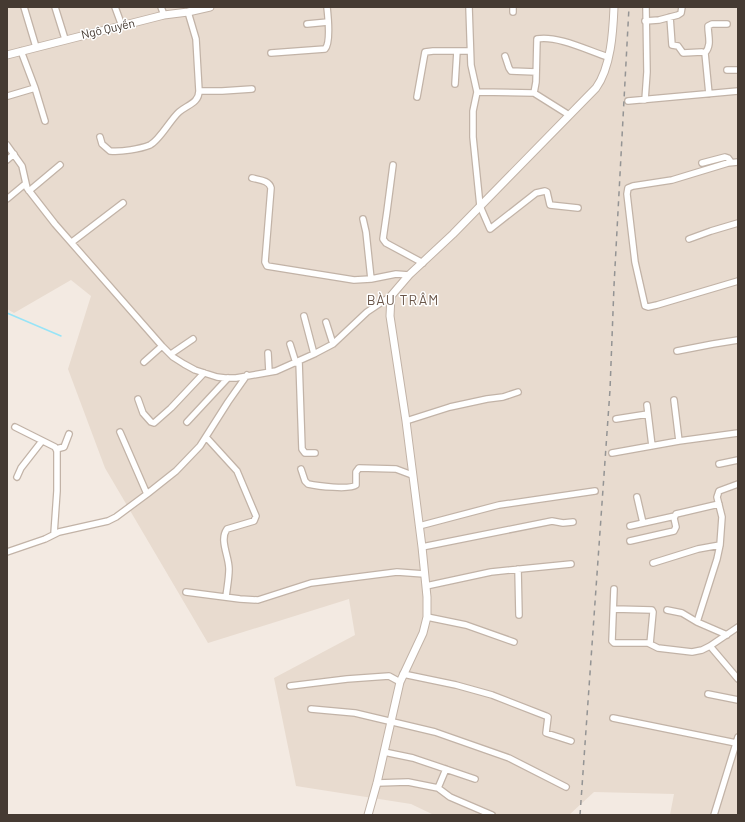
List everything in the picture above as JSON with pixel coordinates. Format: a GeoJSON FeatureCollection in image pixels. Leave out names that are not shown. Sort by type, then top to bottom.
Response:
{"type":"FeatureCollection","features":[{"type":"Feature","properties":{"kind":"street"},"geometry":{"type":"LineString","coordinates":[[24,7],[36,47]]}},
{"type":"Feature","properties":{"kind":"street"},"geometry":{"type":"LineString","coordinates":[[55,7],[65,39]]}},
{"type":"Feature","properties":{"kind":"street"},"geometry":{"type":"LineString","coordinates":[[115,7],[122,26]]}},
{"type":"Feature","properties":{"kind":"street"},"geometry":{"type":"LineString","coordinates":[[161,7],[164,15]]}},
{"type":"Feature","properties":{"kind":"street","name":"Ngô Quyền"},"geometry":{"type":"LineString","coordinates":[[7,55],[164,15],[210,7]]}},
{"type":"Feature","properties":{"kind":"street"},"geometry":{"type":"LineString","coordinates":[[271,53],[325,49],[327,46],[327,7]]}},
{"type":"Feature","properties":{"kind":"street"},"geometry":{"type":"LineString","coordinates":[[469,7],[471,65],[477,92],[473,110],[473,137],[480,206],[490,229],[536,193],[540,192],[547,192],[550,205],[578,208]]}},
{"type":"Feature","properties":{"kind":"street"},"geometry":{"type":"LineString","coordinates":[[7,145],[22,166],[25,184],[29,191],[162,346],[171,354],[184,364],[217,377],[228,378],[276,371],[333,344],[367,312],[391,296],[598,84],[608,57],[612,37],[614,7]]}},
{"type":"Feature","properties":{"kind":"street"},"geometry":{"type":"LineString","coordinates":[[645,100],[647,72],[645,21],[646,7]]}},
{"type":"Feature","properties":{"kind":"street"},"geometry":{"type":"LineString","coordinates":[[645,21],[659,20],[681,13],[682,7]]}},
{"type":"Feature","properties":{"kind":"street"},"geometry":{"type":"LineString","coordinates":[[100,138],[102,144],[110,151],[119,151],[149,145],[155,141],[178,112],[196,100],[199,96],[196,40],[188,12]]}},
{"type":"Feature","properties":{"kind":"street"},"geometry":{"type":"LineString","coordinates":[[670,17],[672,45],[678,46],[683,53],[705,53]]}},
{"type":"Feature","properties":{"kind":"street"},"geometry":{"type":"LineString","coordinates":[[306,24],[328,22]]}},
{"type":"Feature","properties":{"kind":"street"},"geometry":{"type":"LineString","coordinates":[[709,94],[705,53],[709,46],[708,26],[712,24],[727,24]]}},
{"type":"Feature","properties":{"kind":"street"},"geometry":{"type":"LineString","coordinates":[[534,93],[537,39],[562,41],[608,57]]}},
{"type":"Feature","properties":{"kind":"street"},"geometry":{"type":"LineString","coordinates":[[21,51],[35,88],[45,121]]}},
{"type":"Feature","properties":{"kind":"street"},"geometry":{"type":"LineString","coordinates":[[455,84],[457,51]]}},
{"type":"Feature","properties":{"kind":"street"},"geometry":{"type":"LineString","coordinates":[[417,97],[425,52],[470,51]]}},
{"type":"Feature","properties":{"kind":"street"},"geometry":{"type":"LineString","coordinates":[[505,56],[506,63],[512,71],[536,72]]}},
{"type":"Feature","properties":{"kind":"street"},"geometry":{"type":"LineString","coordinates":[[727,70],[738,70]]}},
{"type":"Feature","properties":{"kind":"street"},"geometry":{"type":"LineString","coordinates":[[8,96],[35,88]]}},
{"type":"Feature","properties":{"kind":"street"},"geometry":{"type":"LineString","coordinates":[[199,91],[231,91],[252,89]]}},
{"type":"Feature","properties":{"kind":"street"},"geometry":{"type":"LineString","coordinates":[[628,101],[738,91]]}},
{"type":"Feature","properties":{"kind":"street"},"geometry":{"type":"LineString","coordinates":[[477,92],[534,93],[569,115]]}},
{"type":"Feature","properties":{"kind":"street"},"geometry":{"type":"LineString","coordinates":[[7,160],[14,154]]}},
{"type":"Feature","properties":{"kind":"street"},"geometry":{"type":"LineString","coordinates":[[702,163],[725,157],[731,162]]}},
{"type":"Feature","properties":{"kind":"street"},"geometry":{"type":"LineString","coordinates":[[738,162],[731,162],[672,180],[633,186],[628,188],[627,194],[635,262],[645,306],[648,308],[738,281]]}},
{"type":"Feature","properties":{"kind":"street"},"geometry":{"type":"LineString","coordinates":[[393,164],[383,239],[386,243],[423,263]]}},
{"type":"Feature","properties":{"kind":"street"},"geometry":{"type":"LineString","coordinates":[[29,191],[60,165]]}},
{"type":"Feature","properties":{"kind":"street"},"geometry":{"type":"LineString","coordinates":[[252,178],[267,182],[272,188],[265,262],[267,266],[346,279],[370,279],[396,274],[410,275]]}},
{"type":"Feature","properties":{"kind":"street"},"geometry":{"type":"LineString","coordinates":[[7,199],[25,184]]}},
{"type":"Feature","properties":{"kind":"street"},"geometry":{"type":"LineString","coordinates":[[72,242],[123,203]]}},
{"type":"Feature","properties":{"kind":"street"},"geometry":{"type":"LineString","coordinates":[[363,219],[366,232],[370,279]]}},
{"type":"Feature","properties":{"kind":"street"},"geometry":{"type":"LineString","coordinates":[[689,239],[711,230],[738,223]]}},
{"type":"Feature","properties":{"kind":"street"},"geometry":{"type":"LineString","coordinates":[[368,815],[377,783],[400,682],[423,633],[427,617],[426,586],[422,547],[406,421],[390,316],[391,296]]}},
{"type":"Feature","properties":{"kind":"street"},"geometry":{"type":"LineString","coordinates":[[304,316],[314,354]]}},
{"type":"Feature","properties":{"kind":"street"},"geometry":{"type":"LineString","coordinates":[[326,322],[333,344]]}},
{"type":"Feature","properties":{"kind":"street"},"geometry":{"type":"LineString","coordinates":[[171,354],[193,339]]}},
{"type":"Feature","properties":{"kind":"street"},"geometry":{"type":"LineString","coordinates":[[677,351],[738,340]]}},
{"type":"Feature","properties":{"kind":"street"},"geometry":{"type":"LineString","coordinates":[[290,344],[297,362],[302,449],[304,453],[315,453]]}},
{"type":"Feature","properties":{"kind":"street"},"geometry":{"type":"LineString","coordinates":[[144,362],[162,346]]}},
{"type":"Feature","properties":{"kind":"street"},"geometry":{"type":"LineString","coordinates":[[268,353],[269,372]]}},
{"type":"Feature","properties":{"kind":"street"},"geometry":{"type":"LineString","coordinates":[[138,399],[143,413],[151,422],[154,423],[171,408],[204,373]]}},
{"type":"Feature","properties":{"kind":"street"},"geometry":{"type":"LineString","coordinates":[[7,552],[45,540],[54,534],[70,529],[108,521],[147,494],[176,471],[206,438],[247,375]]}},
{"type":"Feature","properties":{"kind":"street"},"geometry":{"type":"LineString","coordinates":[[187,422],[228,378]]}},
{"type":"Feature","properties":{"kind":"street"},"geometry":{"type":"LineString","coordinates":[[406,421],[450,407],[503,397],[518,392]]}},
{"type":"Feature","properties":{"kind":"street"},"geometry":{"type":"LineString","coordinates":[[674,400],[679,441]]}},
{"type":"Feature","properties":{"kind":"street"},"geometry":{"type":"LineString","coordinates":[[647,405],[652,446]]}},
{"type":"Feature","properties":{"kind":"street"},"geometry":{"type":"LineString","coordinates":[[616,419],[648,414]]}},
{"type":"Feature","properties":{"kind":"street"},"geometry":{"type":"LineString","coordinates":[[15,427],[56,449],[58,455],[58,475],[54,534]]}},
{"type":"Feature","properties":{"kind":"street"},"geometry":{"type":"LineString","coordinates":[[120,432],[147,494]]}},
{"type":"Feature","properties":{"kind":"street"},"geometry":{"type":"LineString","coordinates":[[612,453],[679,441],[738,433]]}},
{"type":"Feature","properties":{"kind":"street"},"geometry":{"type":"LineString","coordinates":[[56,449],[64,447],[68,434]]}},
{"type":"Feature","properties":{"kind":"street"},"geometry":{"type":"LineString","coordinates":[[206,438],[237,471],[256,516],[254,521],[227,529],[225,533],[223,539],[228,557],[229,571],[226,597]]}},
{"type":"Feature","properties":{"kind":"street"},"geometry":{"type":"LineString","coordinates":[[17,477],[21,468],[42,441]]}},
{"type":"Feature","properties":{"kind":"street"},"geometry":{"type":"LineString","coordinates":[[719,464],[738,460]]}},
{"type":"Feature","properties":{"kind":"street"},"geometry":{"type":"LineString","coordinates":[[301,469],[305,481],[308,484],[330,486],[355,486],[356,472],[359,468],[396,469],[412,475]]}},
{"type":"Feature","properties":{"kind":"street"},"geometry":{"type":"LineString","coordinates":[[697,622],[720,545],[722,517],[717,497],[719,491],[738,484]]}},
{"type":"Feature","properties":{"kind":"street"},"geometry":{"type":"LineString","coordinates":[[419,526],[499,505],[595,491]]}},
{"type":"Feature","properties":{"kind":"street"},"geometry":{"type":"LineString","coordinates":[[637,497],[643,523]]}},
{"type":"Feature","properties":{"kind":"street"},"geometry":{"type":"LineString","coordinates":[[630,526],[719,504]]}},
{"type":"Feature","properties":{"kind":"street"},"geometry":{"type":"LineString","coordinates":[[630,541],[674,531],[676,527],[675,516]]}},
{"type":"Feature","properties":{"kind":"street"},"geometry":{"type":"LineString","coordinates":[[422,547],[552,521],[563,523],[573,522]]}},
{"type":"Feature","properties":{"kind":"street"},"geometry":{"type":"LineString","coordinates":[[653,563],[698,549],[720,545]]}},
{"type":"Feature","properties":{"kind":"street"},"geometry":{"type":"LineString","coordinates":[[426,586],[491,572],[572,564]]}},
{"type":"Feature","properties":{"kind":"street"},"geometry":{"type":"LineString","coordinates":[[518,569],[519,615]]}},
{"type":"Feature","properties":{"kind":"street"},"geometry":{"type":"LineString","coordinates":[[186,592],[258,600],[311,583],[397,572],[424,574]]}},
{"type":"Feature","properties":{"kind":"street"},"geometry":{"type":"LineString","coordinates":[[614,589],[613,643],[650,644],[658,648],[687,653],[702,650],[710,646],[738,627]]}},
{"type":"Feature","properties":{"kind":"street"},"geometry":{"type":"LineString","coordinates":[[614,609],[652,610],[650,644]]}},
{"type":"Feature","properties":{"kind":"street"},"geometry":{"type":"LineString","coordinates":[[667,610],[682,613],[697,622],[727,635]]}},
{"type":"Feature","properties":{"kind":"street"},"geometry":{"type":"LineString","coordinates":[[427,617],[466,625],[514,642]]}},
{"type":"Feature","properties":{"kind":"street"},"geometry":{"type":"LineString","coordinates":[[710,646],[737,675]]}},
{"type":"Feature","properties":{"kind":"street"},"geometry":{"type":"LineString","coordinates":[[403,674],[456,684],[492,695],[546,716],[548,717],[546,733],[571,741]]}},
{"type":"Feature","properties":{"kind":"street"},"geometry":{"type":"LineString","coordinates":[[290,686],[347,679],[389,676],[400,682]]}},
{"type":"Feature","properties":{"kind":"street"},"geometry":{"type":"LineString","coordinates":[[708,694],[738,700]]}},
{"type":"Feature","properties":{"kind":"street"},"geometry":{"type":"LineString","coordinates":[[311,710],[354,713],[435,732],[509,758],[566,787]]}},
{"type":"Feature","properties":{"kind":"street"},"geometry":{"type":"LineString","coordinates":[[613,718],[736,743]]}},
{"type":"Feature","properties":{"kind":"street"},"geometry":{"type":"LineString","coordinates":[[714,815],[738,736]]}},
{"type":"Feature","properties":{"kind":"street"},"geometry":{"type":"LineString","coordinates":[[384,752],[413,758],[475,779]]}},
{"type":"Feature","properties":{"kind":"street"},"geometry":{"type":"LineString","coordinates":[[438,788],[446,769]]}},
{"type":"Feature","properties":{"kind":"street"},"geometry":{"type":"LineString","coordinates":[[377,783],[408,782],[438,788],[450,797],[492,815]]}},
{"type":"Feature","properties":{"kind":"shaded area"},"geometry":{"type":"Polygon","coordinates":[[[7,7],[738,7],[738,815],[670,815],[674,794],[594,792],[569,815],[434,815],[411,804],[296,786],[274,678],[355,635],[349,599],[208,643],[105,468],[68,369],[91,296],[71,280],[14,313],[7,309],[7,7]]]}},
{"type":"Feature","properties":{"kind":"waterway"},"geometry":{"type":"LineString","coordinates":[[7,313],[61,336]]}},
{"type":"Feature","properties":{"kind":"railway"},"geometry":{"type":"LineString","coordinates":[[580,815],[610,390],[629,7]]}},
{"type":"Feature","properties":{"kind":"district","name":"BÀU TRÂM"},"geometry":{"type":"Point","coordinates":[403,300]}}]}
